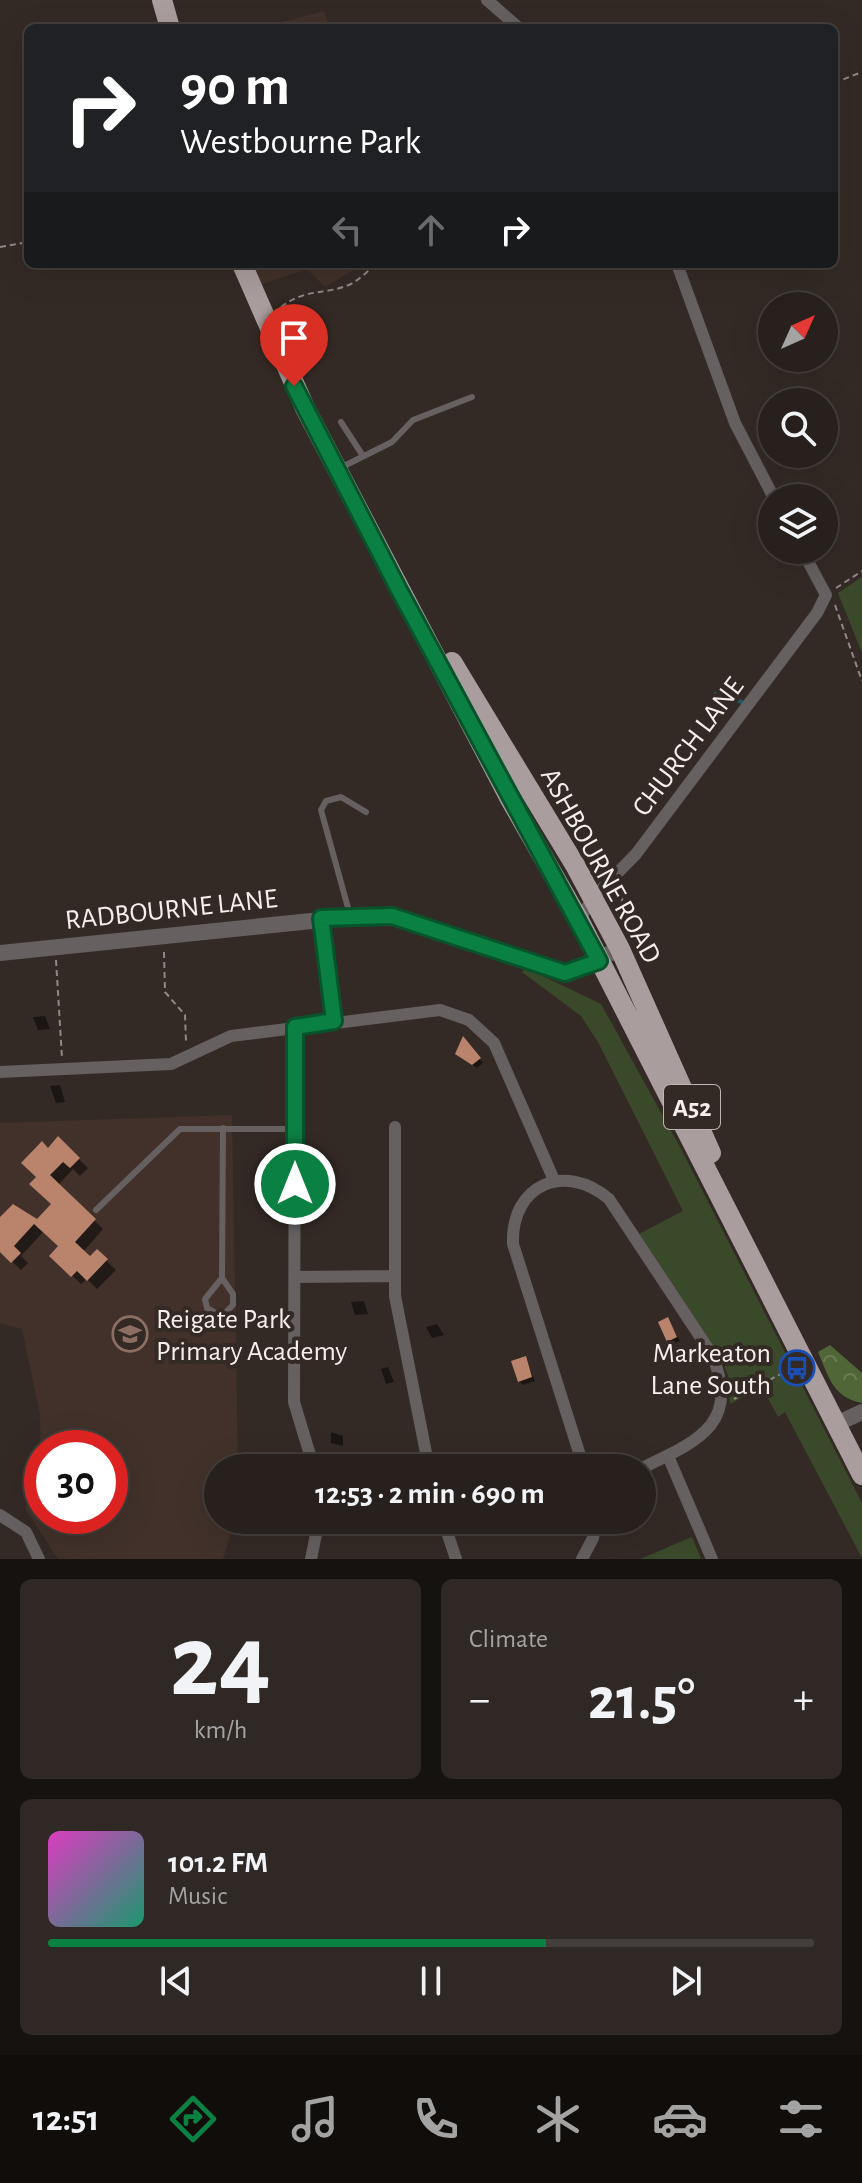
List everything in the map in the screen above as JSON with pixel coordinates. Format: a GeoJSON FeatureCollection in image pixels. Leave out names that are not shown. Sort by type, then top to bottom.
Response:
{"type":"FeatureCollection","features":[{"type":"Feature","properties":{"kind":"highway"},"geometry":{"type":"LineString","coordinates":[[162,0],[169,24]]}},
{"type":"Feature","properties":{"kind":"highway","name":"ASHBOURNE ROAD"},"geometry":{"type":"LineString","coordinates":[[244,268],[264,319],[337,470],[510,799],[579,920],[862,1475]]}},
{"type":"Feature","properties":{"kind":"highway","name":"ASHBOURNE ROAD"},"geometry":{"type":"LineString","coordinates":[[358,509],[593,898],[620,949],[691,1104],[757,1268]]}},
{"type":"Feature","properties":{"kind":"street"},"geometry":{"type":"LineString","coordinates":[[487,0],[514,24]]}},
{"type":"Feature","properties":{"kind":"street"},"geometry":{"type":"LineString","coordinates":[[678,268],[735,423],[767,484]]}},
{"type":"Feature","properties":{"kind":"street"},"geometry":{"type":"LineString","coordinates":[[809,564],[826,595]]}},
{"type":"Feature","properties":{"kind":"street","name":"CHURCH LANE"},"geometry":{"type":"LineString","coordinates":[[579,920],[593,898],[636,854],[817,613],[826,595]]}},
{"type":"Feature","properties":{"kind":"street","name":"RADBOURNE LANE"},"geometry":{"type":"LineString","coordinates":[[0,953],[350,915],[381,915],[408,920],[558,972],[572,972],[620,949]]}},
{"type":"Feature","properties":{"kind":"street"},"geometry":{"type":"LineString","coordinates":[[321,918],[334,1021]]}},
{"type":"Feature","properties":{"kind":"street"},"geometry":{"type":"LineString","coordinates":[[0,1072],[148,1067],[187,1058],[231,1036],[426,1010],[453,1013],[469,1020],[494,1043],[554,1180]]}},
{"type":"Feature","properties":{"kind":"street"},"geometry":{"type":"LineString","coordinates":[[295,1027],[294,1402],[310,1454]]}},
{"type":"Feature","properties":{"kind":"street"},"geometry":{"type":"LineString","coordinates":[[395,1127],[394,1276],[399,1317],[410,1358],[427,1454]]}},
{"type":"Feature","properties":{"kind":"street"},"geometry":{"type":"LineString","coordinates":[[580,1454],[513,1244],[515,1220],[526,1198],[554,1180],[584,1182],[609,1199],[711,1353],[722,1376],[718,1407],[705,1435],[656,1462]]}},
{"type":"Feature","properties":{"kind":"street"},"geometry":{"type":"LineString","coordinates":[[295,1277],[394,1276]]}},
{"type":"Feature","properties":{"kind":"street"},"geometry":{"type":"LineString","coordinates":[[836,1424],[862,1412]]}},
{"type":"Feature","properties":{"kind":"street"},"geometry":{"type":"LineString","coordinates":[[668,1456],[712,1559]]}},
{"type":"Feature","properties":{"kind":"street"},"geometry":{"type":"LineString","coordinates":[[0,1515],[26,1532],[39,1559]]}},
{"type":"Feature","properties":{"kind":"street"},"geometry":{"type":"LineString","coordinates":[[311,1559],[316,1534]]}},
{"type":"Feature","properties":{"kind":"street"},"geometry":{"type":"LineString","coordinates":[[448,1534],[456,1559]]}},
{"type":"Feature","properties":{"kind":"street"},"geometry":{"type":"LineString","coordinates":[[582,1559],[594,1534]]}},
{"type":"Feature","properties":{"kind":"lane"},"geometry":{"type":"LineString","coordinates":[[337,470],[392,442],[413,420],[472,397]]}},
{"type":"Feature","properties":{"kind":"lane"},"geometry":{"type":"LineString","coordinates":[[341,422],[363,456]]}},
{"type":"Feature","properties":{"kind":"lane"},"geometry":{"type":"LineString","coordinates":[[350,915],[321,810],[326,801],[341,797],[366,812]]}},
{"type":"Feature","properties":{"kind":"lane"},"geometry":{"type":"LineString","coordinates":[[222,1278],[205,1299],[207,1308],[216,1313],[226,1312],[233,1305],[233,1294],[222,1278],[223,1128]]}},
{"type":"Feature","properties":{"kind":"lane"},"geometry":{"type":"LineString","coordinates":[[96,1210],[180,1129],[296,1129]]}},
{"type":"Feature","properties":{"kind":"path"},"geometry":{"type":"LineString","coordinates":[[838,81],[862,72]]}},
{"type":"Feature","properties":{"kind":"path"},"geometry":{"type":"LineString","coordinates":[[0,247],[24,243]]}},
{"type":"Feature","properties":{"kind":"path"},"geometry":{"type":"LineString","coordinates":[[264,319],[299,293],[336,290],[355,282],[371,268]]}},
{"type":"Feature","properties":{"kind":"path"},"geometry":{"type":"LineString","coordinates":[[862,571],[826,595],[835,606],[862,681]]}},
{"type":"Feature","properties":{"kind":"path"},"geometry":{"type":"LineString","coordinates":[[163,934],[165,992],[185,1015],[187,1058]]}},
{"type":"Feature","properties":{"kind":"path"},"geometry":{"type":"LineString","coordinates":[[56,947],[62,1070]]}},
{"type":"Feature","properties":{"kind":"path"},"geometry":{"type":"LineString","coordinates":[[718,1407],[804,1361]]}},
{"type":"Feature","properties":{"kind":"shaded area"},"geometry":{"type":"Polygon","coordinates":[[[324,11],[329,24],[274,24],[324,11]]]}},
{"type":"Feature","properties":{"kind":"shaded area"},"geometry":{"type":"Polygon","coordinates":[[[254,268],[357,268],[325,287],[307,269],[260,285],[254,268]]]}},
{"type":"Feature","properties":{"kind":"shaded area","name":"Reigate Park Primary Academy"},"geometry":{"type":"Polygon","coordinates":[[[232,1115],[238,1454],[204,1454],[204,1534],[231,1534],[223,1559],[58,1559],[42,1534],[128,1534],[128,1430],[40,1430],[40,1415],[22,1329],[0,1323],[0,1123],[232,1115]]]}},
{"type":"Feature","properties":{"kind":"green space"},"geometry":{"type":"Polygon","coordinates":[[[862,577],[862,653],[838,593],[862,577]]]}},
{"type":"Feature","properties":{"kind":"green space"},"geometry":{"type":"Polygon","coordinates":[[[526,968],[601,1004],[680,1147],[862,1503],[862,1558],[785,1412],[778,1417],[762,1387],[730,1404],[728,1376],[722,1359],[639,1234],[683,1211],[598,1042],[581,1016],[522,972],[526,968]]]}},
{"type":"Feature","properties":{"kind":"green space"},"geometry":{"type":"Polygon","coordinates":[[[830,1345],[862,1373],[862,1403],[844,1396],[829,1378],[818,1352],[830,1345]]]}},
{"type":"Feature","properties":{"kind":"green space"},"geometry":{"type":"Polygon","coordinates":[[[692,1537],[701,1559],[640,1559],[692,1537]]]}},
{"type":"Feature","properties":{"kind":"building"},"geometry":{"type":"Polygon","coordinates":[[[463,1036],[481,1058],[472,1065],[455,1054],[463,1036]]]}},
{"type":"Feature","properties":{"kind":"building"},"geometry":{"type":"Polygon","coordinates":[[[58,1136],[80,1158],[70,1168],[63,1162],[50,1175],[96,1219],[75,1242],[90,1256],[97,1249],[108,1259],[87,1281],[77,1271],[71,1277],[49,1256],[58,1246],[34,1224],[14,1246],[21,1253],[11,1263],[0,1252],[0,1217],[13,1204],[37,1219],[51,1204],[29,1184],[36,1177],[21,1163],[42,1141],[48,1148],[58,1136]]]}},
{"type":"Feature","properties":{"kind":"building"},"geometry":{"type":"Polygon","coordinates":[[[267,1174],[282,1175],[281,1189],[266,1188],[267,1174]]]}},
{"type":"Feature","properties":{"kind":"building"},"geometry":{"type":"Polygon","coordinates":[[[668,1317],[677,1337],[667,1342],[658,1322],[668,1317]]]}},
{"type":"Feature","properties":{"kind":"building"},"geometry":{"type":"Polygon","coordinates":[[[526,1356],[532,1377],[518,1382],[511,1361],[526,1356]]]}},
{"type":"Feature","properties":{"kind":"waterway"},"geometry":{"type":"LineString","coordinates":[[715,694],[742,702]]}},
{"type":"Feature","properties":{"kind":"place","name":"Reigate Park Primary Academy"},"geometry":{"type":"Point","coordinates":[130,1334]}},
{"type":"Feature","properties":{"kind":"place","name":"Markeaton Lane South"},"geometry":{"type":"Point","coordinates":[797,1368]}},
{"type":"Feature","properties":{"kind":"route"},"geometry":{"type":"LineString","coordinates":[[294,386],[399,590],[599,961],[565,973],[392,916],[321,918],[334,1021],[295,1027],[295,1184]]}}]}
